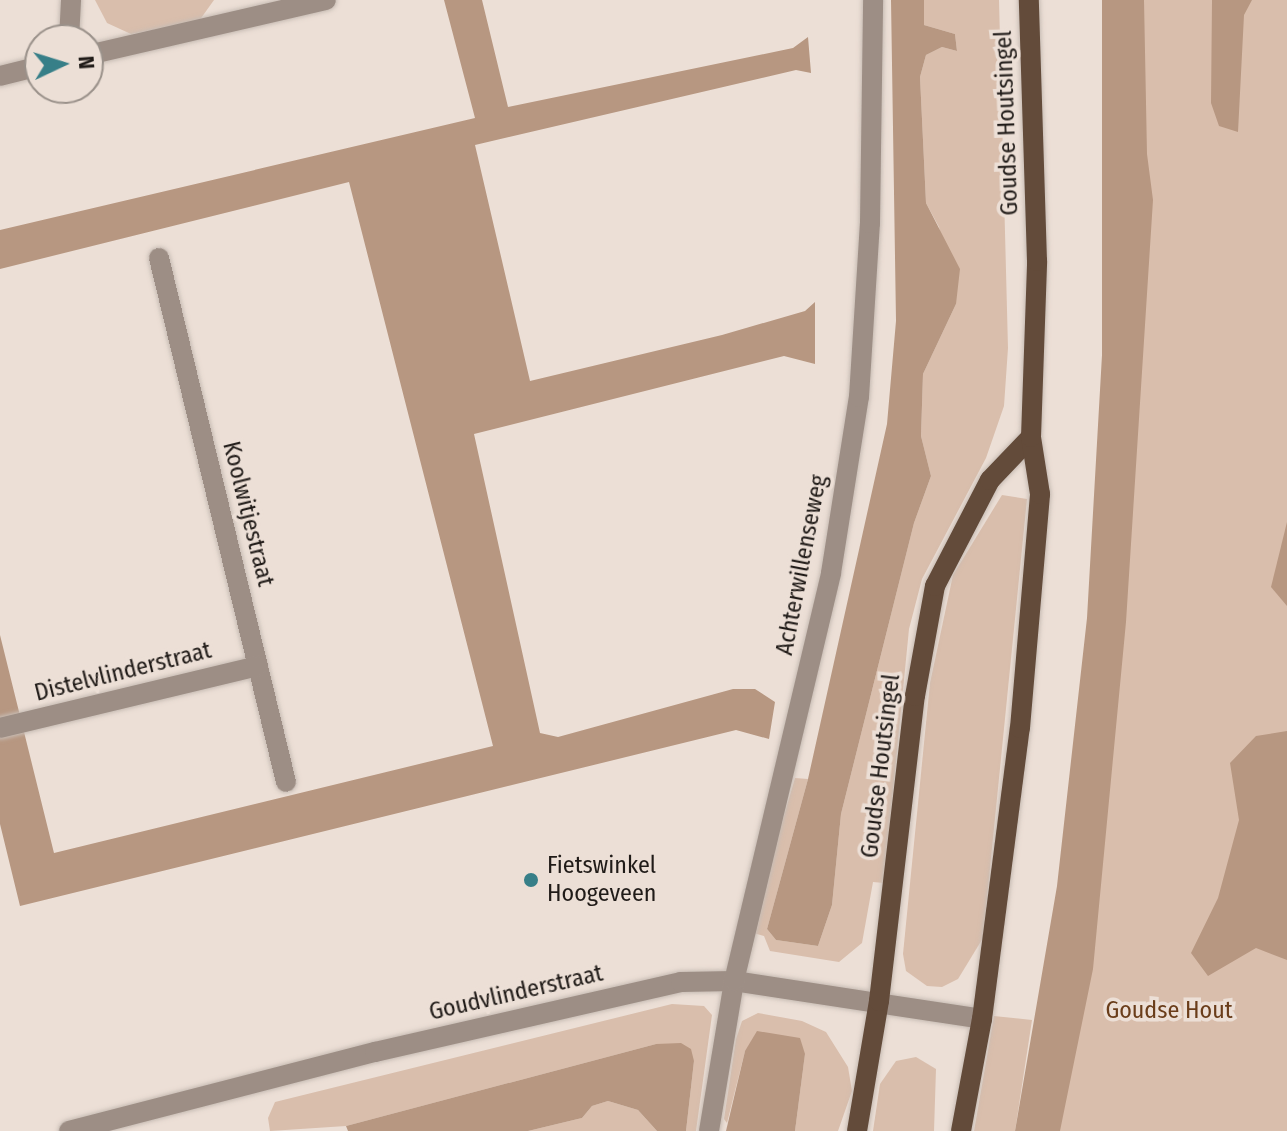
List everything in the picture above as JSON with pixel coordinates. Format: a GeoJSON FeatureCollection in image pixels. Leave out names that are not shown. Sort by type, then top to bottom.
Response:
{"type":"FeatureCollection","features":[{"type":"Feature","properties":{"kind":"main road","name":"Goudse Houtsingel"},"geometry":{"type":"LineString","coordinates":[[961,1131],[982,1019],[1021,712],[1040,494],[1031,437],[1037,261],[1029,0]]}},
{"type":"Feature","properties":{"kind":"main road","name":"Goudse Houtsingel"},"geometry":{"type":"LineString","coordinates":[[857,1131],[879,1001],[915,696],[935,586],[990,480],[1031,437]]}},
{"type":"Feature","properties":{"kind":"street"},"geometry":{"type":"LineString","coordinates":[[70,24],[71,0]]}},
{"type":"Feature","properties":{"kind":"street"},"geometry":{"type":"LineString","coordinates":[[104,50],[247,10],[326,0]]}},
{"type":"Feature","properties":{"kind":"street","name":"Achterwillenseweg"},"geometry":{"type":"LineString","coordinates":[[709,1131],[734,981],[831,573],[859,397],[870,223],[873,0]]}},
{"type":"Feature","properties":{"kind":"street"},"geometry":{"type":"LineString","coordinates":[[0,76],[24,70]]}},
{"type":"Feature","properties":{"kind":"street","name":"Koolwitjestraat"},"geometry":{"type":"LineString","coordinates":[[159,258],[286,782]]}},
{"type":"Feature","properties":{"kind":"street","name":"Distelvlinderstraat"},"geometry":{"type":"LineString","coordinates":[[0,728],[258,666]]}},
{"type":"Feature","properties":{"kind":"street","name":"Goudvlinderstraat"},"geometry":{"type":"LineString","coordinates":[[69,1131],[375,1052],[681,982],[734,981],[982,1019]]}},
{"type":"Feature","properties":{"kind":"green space"},"geometry":{"type":"Polygon","coordinates":[[[95,0],[214,0],[199,21],[131,34],[107,23],[95,0]]]}},
{"type":"Feature","properties":{"kind":"green space"},"geometry":{"type":"Polygon","coordinates":[[[924,0],[999,0],[1008,348],[1004,406],[986,458],[922,579],[909,629],[884,883],[873,882],[862,943],[839,962],[770,951],[764,936],[750,932],[795,778],[808,779],[767,929],[776,940],[818,946],[832,905],[841,814],[914,523],[931,476],[921,436],[923,374],[956,304],[939,227],[926,203],[920,77],[926,55],[942,47],[957,51],[955,34],[924,25],[924,0]]]}},
{"type":"Feature","properties":{"kind":"green space","name":"Goudse Hout"},"geometry":{"type":"Polygon","coordinates":[[[1113,0],[1287,0],[1287,1131],[1026,1131],[1103,695],[1113,0]]]}},
{"type":"Feature","properties":{"kind":"green space"},"geometry":{"type":"Polygon","coordinates":[[[1002,495],[1027,499],[983,938],[958,979],[942,987],[927,986],[906,971],[903,954],[930,683],[953,575],[1002,495]]]}},
{"type":"Feature","properties":{"kind":"green space"},"geometry":{"type":"Polygon","coordinates":[[[672,1004],[704,1006],[712,1015],[696,1131],[686,1131],[694,1061],[656,1044],[346,1126],[270,1131],[268,1118],[275,1102],[672,1004]]]}},
{"type":"Feature","properties":{"kind":"green space"},"geometry":{"type":"Polygon","coordinates":[[[758,1013],[802,1021],[826,1032],[848,1067],[852,1091],[838,1131],[795,1131],[805,1054],[745,1051],[727,1123],[724,1119],[736,1039],[742,1021],[758,1013]]]}},
{"type":"Feature","properties":{"kind":"green space"},"geometry":{"type":"Polygon","coordinates":[[[994,1016],[1032,1020],[1015,1131],[974,1131],[994,1016]]]}},
{"type":"Feature","properties":{"kind":"green space"},"geometry":{"type":"Polygon","coordinates":[[[916,1057],[936,1069],[934,1131],[873,1131],[880,1084],[896,1061],[916,1057]]]}},
{"type":"Feature","properties":{"kind":"green space"},"geometry":{"type":"Polygon","coordinates":[[[608,1101],[638,1110],[657,1131],[528,1131],[582,1118],[592,1106],[608,1101]]]}},
{"type":"Feature","properties":{"kind":"shaded area"},"geometry":{"type":"Polygon","coordinates":[[[444,0],[482,0],[508,107],[793,48],[808,37],[811,73],[796,70],[475,145],[530,381],[722,335],[805,311],[815,302],[815,364],[784,356],[474,434],[540,733],[558,737],[733,689],[755,689],[775,702],[769,739],[736,730],[20,906],[0,824],[0,635],[54,853],[493,746],[349,182],[0,269],[0,230],[475,118],[444,0]]]}},
{"type":"Feature","properties":{"kind":"shaded area"},"geometry":{"type":"Polygon","coordinates":[[[891,0],[924,0],[924,25],[955,34],[957,51],[942,47],[926,55],[920,77],[926,203],[960,269],[956,304],[923,374],[921,436],[931,476],[914,523],[841,814],[832,905],[818,946],[776,940],[767,929],[808,779],[887,424],[896,321],[891,0]]]}},
{"type":"Feature","properties":{"kind":"shaded area"},"geometry":{"type":"Polygon","coordinates":[[[1102,0],[1144,0],[1147,154],[1153,200],[1126,622],[1093,969],[1060,1131],[1015,1131],[1057,886],[1087,618],[1102,355],[1102,0]]]}},
{"type":"Feature","properties":{"kind":"shaded area"},"geometry":{"type":"Polygon","coordinates":[[[1212,0],[1252,0],[1244,15],[1238,132],[1219,126],[1211,103],[1212,0]]]}},
{"type":"Feature","properties":{"kind":"shaded area"},"geometry":{"type":"Polygon","coordinates":[[[1287,522],[1287,606],[1271,587],[1287,522]]]}},
{"type":"Feature","properties":{"kind":"shaded area"},"geometry":{"type":"Polygon","coordinates":[[[1287,731],[1287,960],[1256,948],[1208,976],[1191,953],[1218,898],[1239,820],[1230,763],[1256,736],[1287,731]]]}},
{"type":"Feature","properties":{"kind":"shaded area"},"geometry":{"type":"Polygon","coordinates":[[[757,1031],[800,1038],[805,1054],[795,1131],[726,1131],[745,1051],[757,1031]]]}},
{"type":"Feature","properties":{"kind":"shaded area"},"geometry":{"type":"Polygon","coordinates":[[[681,1043],[691,1049],[694,1061],[686,1131],[657,1131],[638,1110],[608,1101],[592,1106],[582,1118],[528,1131],[348,1131],[346,1126],[656,1044],[681,1043]]]}},
{"type":"Feature","properties":{"kind":"place","name":"Fietswinkel Hoogeveen"},"geometry":{"type":"Point","coordinates":[531,880]}}]}
